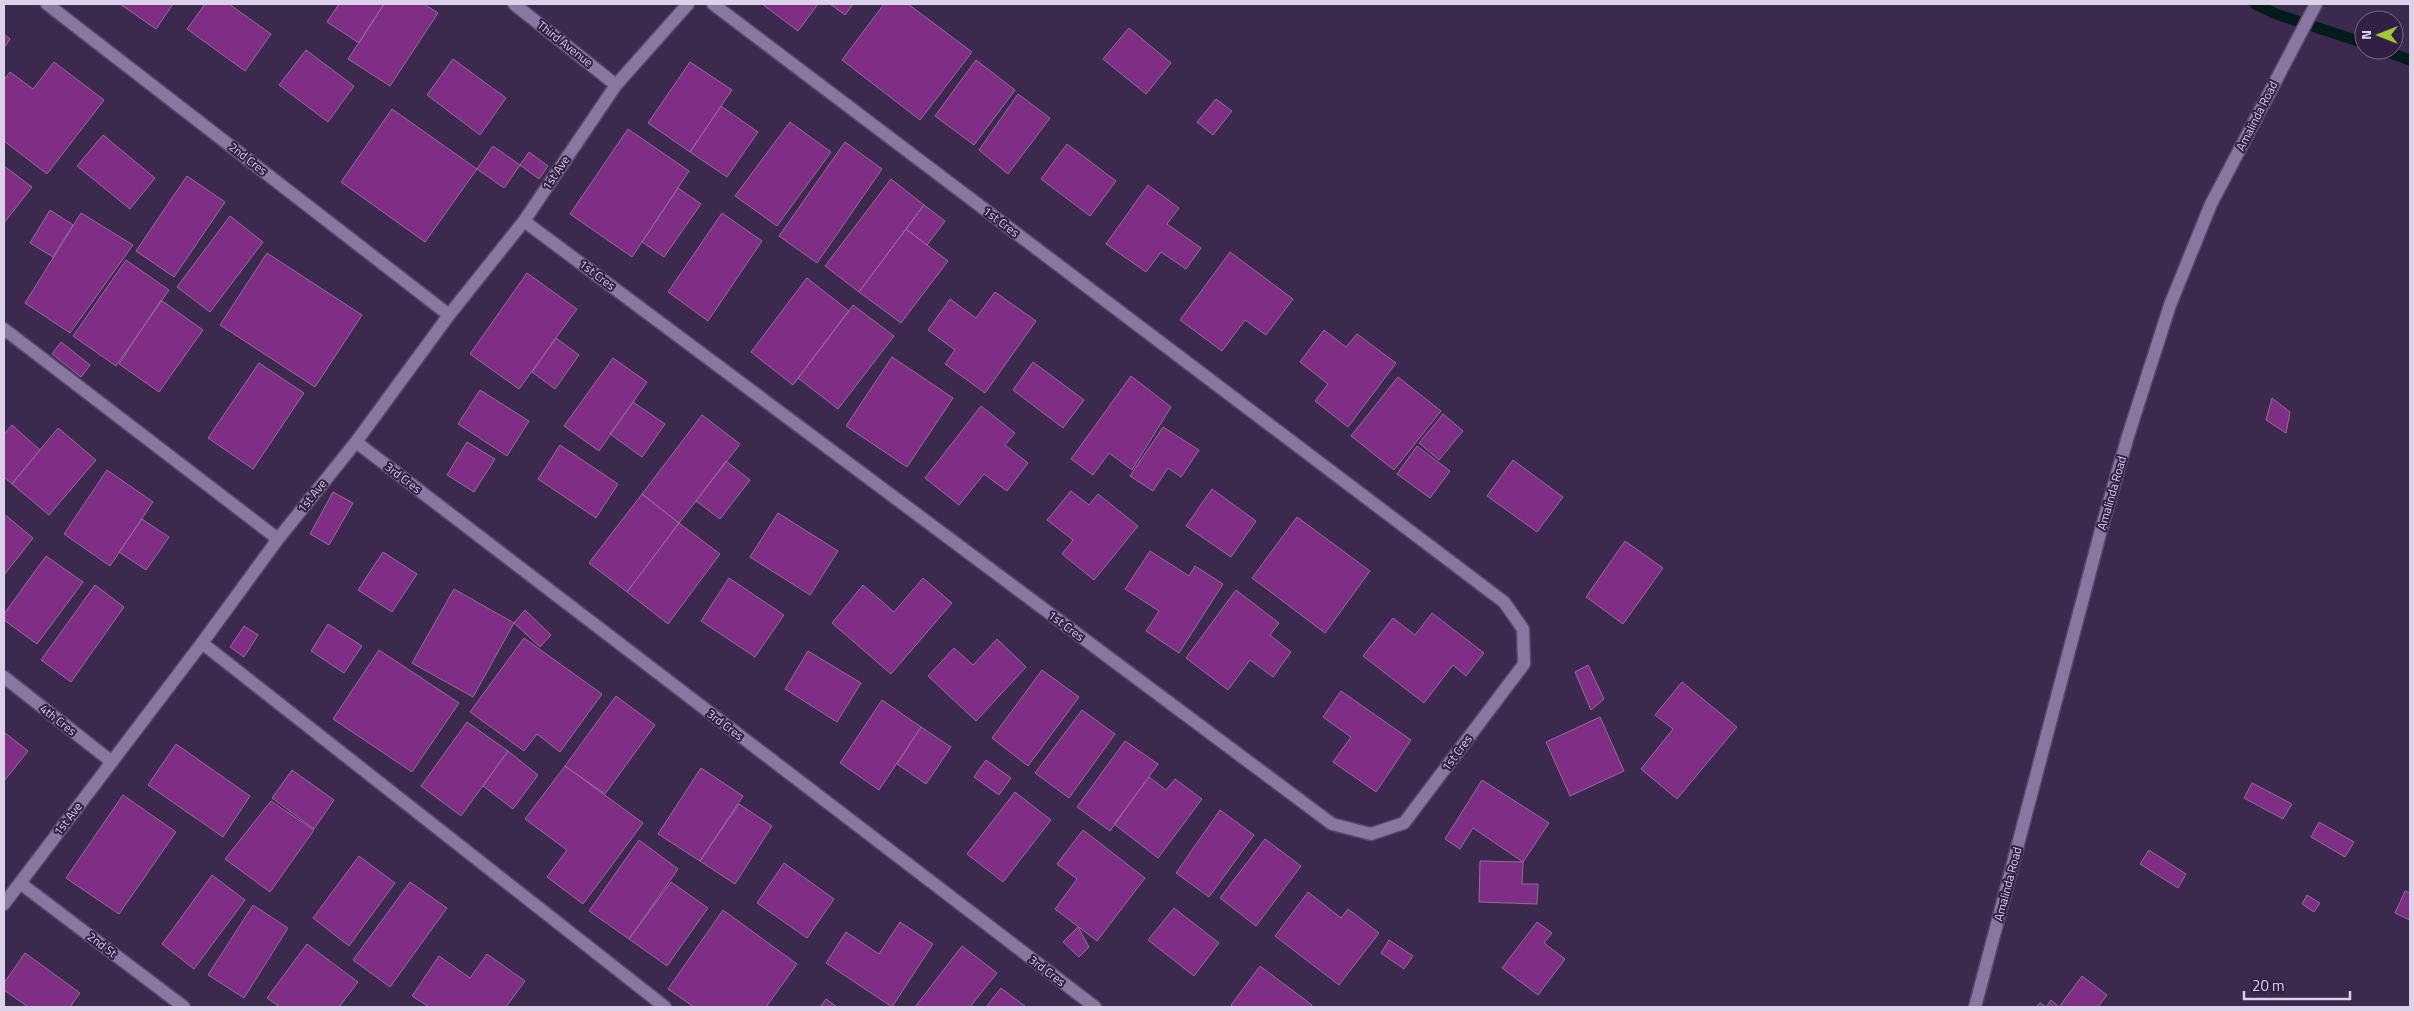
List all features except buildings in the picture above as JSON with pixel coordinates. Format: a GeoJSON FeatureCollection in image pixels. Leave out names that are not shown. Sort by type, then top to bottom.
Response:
{"type":"FeatureCollection","features":[{"type":"Feature","properties":{"kind":"street","name":"2nd Cres"},"geometry":{"type":"LineString","coordinates":[[47,4],[449,314]]}},
{"type":"Feature","properties":{"kind":"street","name":"Third Avenue"},"geometry":{"type":"LineString","coordinates":[[514,4],[616,85]]}},
{"type":"Feature","properties":{"kind":"street","name":"1st Ave"},"geometry":{"type":"LineString","coordinates":[[4,904],[202,643],[278,539],[356,442],[449,314],[524,221],[616,85],[688,4]]}},
{"type":"Feature","properties":{"kind":"street","name":"1st Cres"},"geometry":{"type":"LineString","coordinates":[[524,221],[1332,824],[1371,834],[1404,823],[1524,664],[1523,629],[1504,602],[713,4]]}},
{"type":"Feature","properties":{"kind":"street","name":"Amalinda Road"},"geometry":{"type":"LineString","coordinates":[[1975,1007],[2101,530],[2128,436],[2170,305],[2211,204],[2316,4]]}},
{"type":"Feature","properties":{"kind":"street"},"geometry":{"type":"LineString","coordinates":[[4,329],[278,539]]}},
{"type":"Feature","properties":{"kind":"street","name":"3rd Cres"},"geometry":{"type":"LineString","coordinates":[[356,442],[1095,1007]]}},
{"type":"Feature","properties":{"kind":"street"},"geometry":{"type":"LineString","coordinates":[[202,643],[665,1007]]}},
{"type":"Feature","properties":{"kind":"street","name":"4th Cres"},"geometry":{"type":"LineString","coordinates":[[4,677],[112,762]]}},
{"type":"Feature","properties":{"kind":"street","name":"2nd St"},"geometry":{"type":"LineString","coordinates":[[20,883],[184,1007]]}},
{"type":"Feature","properties":{"kind":"waterway"},"geometry":{"type":"LineString","coordinates":[[2255,4],[2276,14],[2354,40]]}},
{"type":"Feature","properties":{"kind":"waterway"},"geometry":{"type":"LineString","coordinates":[[2404,58],[2410,60]]}}]}
